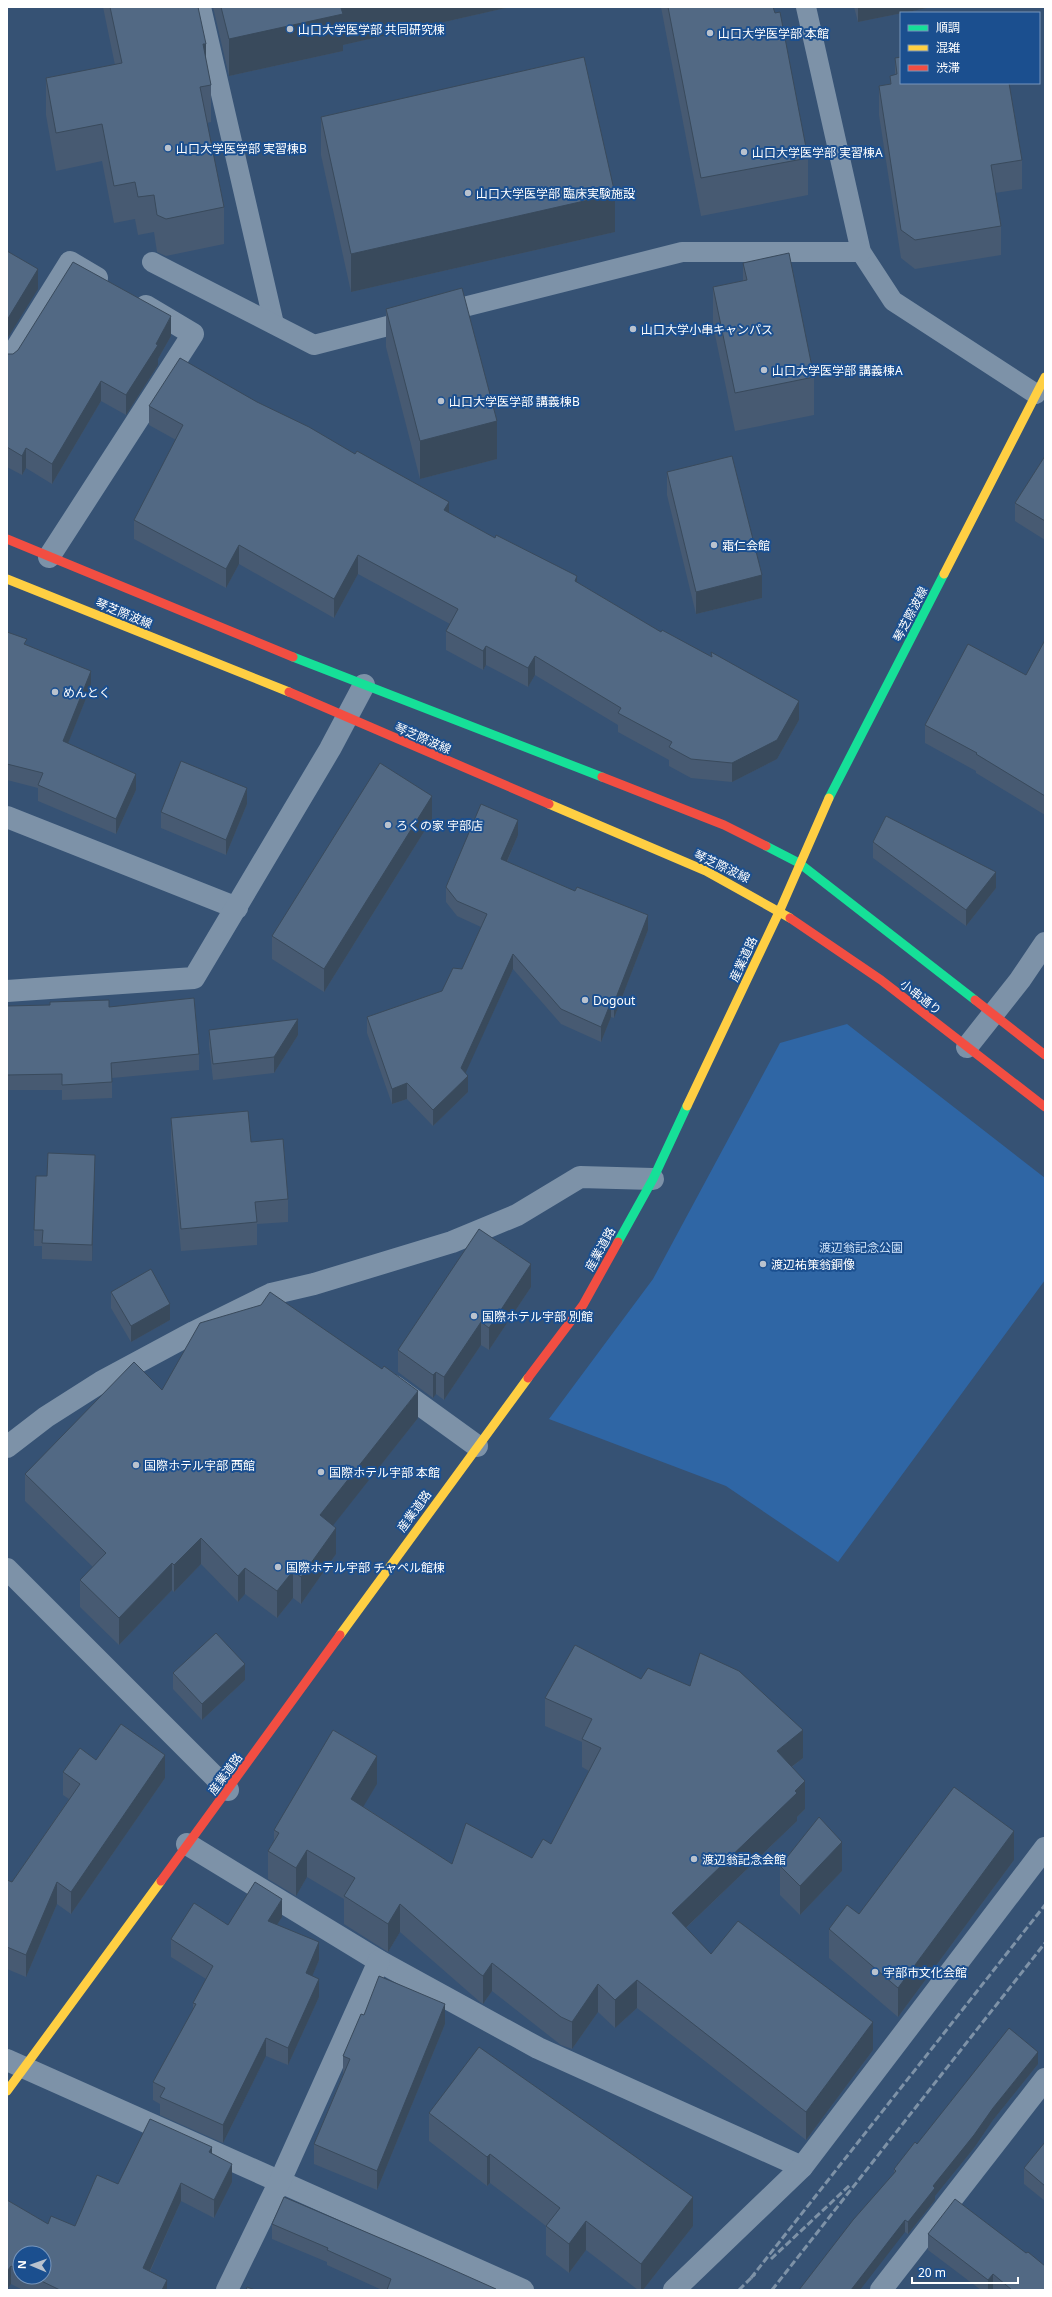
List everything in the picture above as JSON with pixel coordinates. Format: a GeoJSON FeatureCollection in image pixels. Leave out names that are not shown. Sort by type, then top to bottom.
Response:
{"type":"FeatureCollection","features":[{"type":"Feature","properties":{"kind":"main road","name":"琴芝際波線"},"geometry":{"type":"LineString","coordinates":[[7,579],[274,686],[347,719],[706,871],[780,910],[818,820],[1042,391]]}},
{"type":"Feature","properties":{"kind":"main road","name":"琴芝際波線"},"geometry":{"type":"LineString","coordinates":[[7,539],[364,685],[724,825],[799,863]]}},
{"type":"Feature","properties":{"kind":"main road"},"geometry":{"type":"LineString","coordinates":[[799,863],[1045,1055]]}},
{"type":"Feature","properties":{"kind":"main road","name":"小串通り"},"geometry":{"type":"LineString","coordinates":[[780,910],[870,972],[1045,1107]]}},
{"type":"Feature","properties":{"kind":"main road","name":"産業道路"},"geometry":{"type":"LineString","coordinates":[[7,2090],[15,2063],[228,1790],[476,1446],[583,1305],[653,1179],[780,910]]}},
{"type":"Feature","properties":{"kind":"street"},"geometry":{"type":"LineString","coordinates":[[7,363],[70,262],[193,334],[49,556]]}},
{"type":"Feature","properties":{"kind":"street"},"geometry":{"type":"LineString","coordinates":[[7,990],[194,978],[237,908],[347,719],[364,685]]}},
{"type":"Feature","properties":{"kind":"street"},"geometry":{"type":"LineString","coordinates":[[7,817],[237,908]]}},
{"type":"Feature","properties":{"kind":"street"},"geometry":{"type":"LineString","coordinates":[[967,1047],[1020,980],[1045,942]]}},
{"type":"Feature","properties":{"kind":"street"},"geometry":{"type":"LineString","coordinates":[[7,1447],[46,1417],[101,1382],[194,1332],[271,1294],[314,1284],[452,1242],[517,1215],[580,1177],[653,1179]]}},
{"type":"Feature","properties":{"kind":"street"},"geometry":{"type":"LineString","coordinates":[[271,1294],[290,1308]]}},
{"type":"Feature","properties":{"kind":"street"},"geometry":{"type":"LineString","coordinates":[[377,1373],[476,1446]]}},
{"type":"Feature","properties":{"kind":"street"},"geometry":{"type":"LineString","coordinates":[[7,1569],[228,1790]]}},
{"type":"Feature","properties":{"kind":"street"},"geometry":{"type":"LineString","coordinates":[[187,1844],[379,1961],[538,2048],[802,2166]]}},
{"type":"Feature","properties":{"kind":"street"},"geometry":{"type":"LineString","coordinates":[[674,2290],[802,2166],[1045,1848]]}},
{"type":"Feature","properties":{"kind":"street"},"geometry":{"type":"LineString","coordinates":[[227,2290],[280,2181],[379,1961]]}},
{"type":"Feature","properties":{"kind":"street"},"geometry":{"type":"LineString","coordinates":[[15,2063],[524,2290]]}},
{"type":"Feature","properties":{"kind":"street"},"geometry":{"type":"LineString","coordinates":[[881,2290],[1045,2079]]}},
{"type":"Feature","properties":{"kind":"lane"},"geometry":{"type":"LineString","coordinates":[[201,7],[274,324]]}},
{"type":"Feature","properties":{"kind":"lane"},"geometry":{"type":"LineString","coordinates":[[806,7],[861,252],[893,301],[1042,391]]}},
{"type":"Feature","properties":{"kind":"lane"},"geometry":{"type":"LineString","coordinates":[[152,262],[314,344],[682,252],[861,252]]}},
{"type":"Feature","properties":{"kind":"green space","name":"渡辺翁記念公園"},"geometry":{"type":"Polygon","coordinates":[[[847,1024],[1045,1178],[1045,1280],[838,1562],[726,1486],[549,1419],[653,1279],[780,1043],[847,1024]]]}},
{"type":"Feature","properties":{"kind":"building","name":"山口大学医学部 実習棟B"},"geometry":{"type":"Polygon","coordinates":[[[110,7],[198,7],[206,44],[203,44],[211,85],[200,87],[224,207],[166,219],[157,215],[154,195],[138,197],[135,182],[114,186],[102,124],[56,133],[46,78],[122,63],[110,7]]]}},
{"type":"Feature","properties":{"kind":"building"},"geometry":{"type":"Polygon","coordinates":[[[221,7],[346,7],[341,8],[343,14],[229,39],[221,7]]]}},
{"type":"Feature","properties":{"kind":"building"},"geometry":{"type":"Polygon","coordinates":[[[668,7],[773,7],[775,13],[780,12],[808,158],[701,178],[668,7]]]}},
{"type":"Feature","properties":{"kind":"building","name":"山口大学医学部 臨床実験施設"},"geometry":{"type":"Polygon","coordinates":[[[584,57],[615,194],[351,254],[321,117],[584,57]]]}},
{"type":"Feature","properties":{"kind":"building"},"geometry":{"type":"Polygon","coordinates":[[[900,57],[900,84],[1009,84],[1022,160],[991,165],[1001,226],[915,240],[901,230],[879,86],[891,84],[890,76],[897,74],[895,58],[900,57]]]}},
{"type":"Feature","properties":{"kind":"building"},"geometry":{"type":"Polygon","coordinates":[[[7,251],[38,269],[7,320],[7,251]]]}},
{"type":"Feature","properties":{"kind":"building","name":"山口大学医学部 講義棟A"},"geometry":{"type":"Polygon","coordinates":[[[789,253],[814,377],[735,393],[713,287],[747,280],[743,263],[789,253]]]}},
{"type":"Feature","properties":{"kind":"building"},"geometry":{"type":"Polygon","coordinates":[[[73,262],[171,316],[156,344],[158,345],[126,395],[101,381],[52,464],[26,448],[22,456],[7,447],[7,354],[13,354],[18,350],[73,262]]]}},
{"type":"Feature","properties":{"kind":"building","name":"山口大学医学部 講義棟B"},"geometry":{"type":"Polygon","coordinates":[[[462,288],[497,421],[420,441],[386,309],[462,288]]]}},
{"type":"Feature","properties":{"kind":"building"},"geometry":{"type":"Polygon","coordinates":[[[180,358],[257,402],[309,427],[355,454],[357,451],[449,502],[444,510],[495,538],[496,535],[577,576],[575,581],[661,632],[662,630],[712,657],[711,652],[799,701],[777,740],[732,763],[691,759],[669,747],[672,742],[618,713],[621,708],[535,656],[528,668],[486,646],[483,651],[446,631],[458,609],[358,555],[334,599],[239,545],[226,569],[134,520],[183,425],[149,406],[180,358]]]}},
{"type":"Feature","properties":{"kind":"building","name":"霜仁会館"},"geometry":{"type":"Polygon","coordinates":[[[732,456],[762,575],[696,592],[667,472],[732,456]]]}},
{"type":"Feature","properties":{"kind":"building"},"geometry":{"type":"Polygon","coordinates":[[[1045,456],[1045,521],[1015,503],[1045,456]]]}},
{"type":"Feature","properties":{"kind":"building"},"geometry":{"type":"Polygon","coordinates":[[[7,632],[27,639],[24,644],[91,671],[63,741],[136,774],[116,819],[38,785],[43,773],[7,764],[7,632]]]}},
{"type":"Feature","properties":{"kind":"building"},"geometry":{"type":"Polygon","coordinates":[[[1045,640],[1045,796],[976,754],[977,753],[925,725],[968,644],[1026,675],[1045,640]]]}},
{"type":"Feature","properties":{"kind":"building"},"geometry":{"type":"Polygon","coordinates":[[[181,761],[247,788],[226,840],[161,812],[181,761]]]}},
{"type":"Feature","properties":{"kind":"building"},"geometry":{"type":"Polygon","coordinates":[[[380,763],[432,796],[324,969],[272,936],[380,763]]]}},
{"type":"Feature","properties":{"kind":"building"},"geometry":{"type":"Polygon","coordinates":[[[481,804],[518,820],[501,859],[575,891],[577,887],[648,915],[614,1003],[611,1002],[601,1027],[561,1009],[513,954],[461,1068],[468,1076],[433,1110],[407,1083],[392,1089],[367,1017],[442,991],[453,968],[462,969],[487,914],[457,901],[446,887],[481,804]]]}},
{"type":"Feature","properties":{"kind":"building"},"geometry":{"type":"Polygon","coordinates":[[[886,816],[996,872],[966,910],[873,842],[886,816]]]}},
{"type":"Feature","properties":{"kind":"building"},"geometry":{"type":"Polygon","coordinates":[[[194,998],[199,1054],[111,1063],[112,1082],[62,1085],[62,1074],[7,1075],[7,1006],[50,1005],[50,1002],[109,1000],[109,1007],[194,998]]]}},
{"type":"Feature","properties":{"kind":"building"},"geometry":{"type":"Polygon","coordinates":[[[298,1019],[274,1057],[213,1064],[209,1030],[298,1019]]]}},
{"type":"Feature","properties":{"kind":"building"},"geometry":{"type":"Polygon","coordinates":[[[248,1111],[251,1142],[283,1139],[288,1199],[255,1202],[257,1222],[181,1229],[171,1118],[248,1111]]]}},
{"type":"Feature","properties":{"kind":"building"},"geometry":{"type":"Polygon","coordinates":[[[48,1153],[95,1155],[92,1245],[42,1243],[43,1230],[34,1230],[36,1176],[47,1176],[48,1153]]]}},
{"type":"Feature","properties":{"kind":"building","name":"国際ホテル宇部 別館"},"geometry":{"type":"Polygon","coordinates":[[[479,1229],[531,1264],[489,1328],[481,1322],[444,1377],[436,1372],[433,1375],[398,1350],[479,1229]]]}},
{"type":"Feature","properties":{"kind":"building"},"geometry":{"type":"Polygon","coordinates":[[[151,1269],[170,1304],[131,1326],[111,1292],[151,1269]]]}},
{"type":"Feature","properties":{"kind":"building"},"geometry":{"type":"Polygon","coordinates":[[[270,1292],[382,1369],[384,1366],[418,1391],[320,1515],[336,1528],[301,1577],[293,1571],[277,1591],[245,1568],[238,1576],[201,1538],[174,1565],[172,1563],[119,1618],[80,1580],[106,1553],[25,1474],[134,1362],[162,1390],[200,1323],[261,1305],[270,1292]]]}},
{"type":"Feature","properties":{"kind":"building"},"geometry":{"type":"Polygon","coordinates":[[[216,1633],[245,1664],[202,1704],[173,1673],[216,1633]]]}},
{"type":"Feature","properties":{"kind":"building"},"geometry":{"type":"Polygon","coordinates":[[[575,1645],[641,1679],[648,1668],[690,1686],[700,1653],[739,1671],[803,1730],[777,1751],[805,1781],[795,1791],[797,1793],[672,1913],[711,1954],[738,1921],[873,2022],[806,2112],[637,1980],[615,2000],[598,1984],[572,2022],[561,2017],[492,1963],[483,1976],[480,1974],[400,1904],[388,1924],[344,1896],[355,1878],[307,1850],[296,1868],[268,1851],[279,1833],[274,1830],[333,1730],[377,1756],[351,1799],[452,1864],[466,1823],[532,1858],[543,1839],[551,1844],[601,1748],[582,1739],[592,1719],[545,1698],[575,1645]]]}},
{"type":"Feature","properties":{"kind":"building"},"geometry":{"type":"Polygon","coordinates":[[[121,1724],[165,1755],[71,1892],[57,1882],[26,1955],[7,1947],[7,1880],[12,1882],[80,1784],[63,1772],[80,1748],[96,1760],[121,1724]]]}},
{"type":"Feature","properties":{"kind":"building"},"geometry":{"type":"Polygon","coordinates":[[[954,1787],[1014,1831],[898,1988],[829,1929],[847,1905],[859,1914],[954,1787]]]}},
{"type":"Feature","properties":{"kind":"building"},"geometry":{"type":"Polygon","coordinates":[[[819,1817],[842,1842],[800,1886],[780,1866],[819,1817]]]}},
{"type":"Feature","properties":{"kind":"building"},"geometry":{"type":"Polygon","coordinates":[[[255,1882],[282,1899],[268,1921],[319,1942],[306,1973],[319,1979],[288,2048],[266,2038],[223,2125],[160,2097],[165,2088],[153,2082],[196,2004],[193,2003],[213,1966],[171,1939],[194,1903],[228,1925],[255,1882]]]}},
{"type":"Feature","properties":{"kind":"building"},"geometry":{"type":"Polygon","coordinates":[[[379,1976],[445,2004],[377,2171],[314,2144],[350,2059],[343,2056],[361,2014],[364,2015],[379,1976]]]}},
{"type":"Feature","properties":{"kind":"building"},"geometry":{"type":"Polygon","coordinates":[[[1009,2028],[1038,2052],[933,2186],[935,2188],[908,2222],[905,2220],[851,2290],[799,2290],[853,2220],[896,2171],[894,2169],[915,2142],[917,2144],[1009,2028]]]}},
{"type":"Feature","properties":{"kind":"building"},"geometry":{"type":"Polygon","coordinates":[[[479,2047],[693,2197],[641,2264],[586,2221],[569,2244],[546,2226],[560,2208],[490,2154],[487,2157],[429,2113],[479,2047]]]}},
{"type":"Feature","properties":{"kind":"building"},"geometry":{"type":"Polygon","coordinates":[[[150,2119],[212,2147],[209,2152],[232,2164],[214,2200],[181,2183],[143,2268],[167,2280],[162,2290],[60,2290],[50,2285],[52,2285],[52,2245],[12,2245],[12,2267],[8,2270],[7,2269],[7,2200],[48,2224],[51,2216],[75,2226],[97,2175],[118,2184],[150,2119]]]}},
{"type":"Feature","properties":{"kind":"building"},"geometry":{"type":"Polygon","coordinates":[[[1045,2142],[1045,2186],[1024,2168],[1045,2142]]]}},
{"type":"Feature","properties":{"kind":"building"},"geometry":{"type":"Polygon","coordinates":[[[284,2197],[422,2256],[496,2290],[387,2290],[391,2279],[327,2250],[328,2248],[272,2224],[284,2197]]]}},
{"type":"Feature","properties":{"kind":"building"},"geometry":{"type":"Polygon","coordinates":[[[955,2199],[1045,2266],[1045,2290],[1012,2290],[993,2274],[988,2280],[928,2234],[955,2199]]]}},
{"type":"Feature","properties":{"kind":"building"},"geometry":{"type":"Polygon","coordinates":[[[247,2287],[255,2290],[246,2290],[247,2287]]]}},
{"type":"Feature","properties":{"kind":"railway"},"geometry":{"type":"LineString","coordinates":[[751,2278],[1045,1905]]}},
{"type":"Feature","properties":{"kind":"railway"},"geometry":{"type":"LineString","coordinates":[[772,2290],[1045,1943]]}},
{"type":"Feature","properties":{"kind":"railway"},"geometry":{"type":"LineString","coordinates":[[771,2259],[851,2184]]}},
{"type":"Feature","properties":{"kind":"railway"},"geometry":{"type":"LineString","coordinates":[[739,2290],[755,2274]]}},
{"type":"Feature","properties":{"kind":"traffic: fast"},"geometry":{"type":"LineString","coordinates":[[829,798],[944,574]]}},
{"type":"Feature","properties":{"kind":"traffic: fast"},"geometry":{"type":"LineString","coordinates":[[293,657],[602,777]]}},
{"type":"Feature","properties":{"kind":"traffic: fast"},"geometry":{"type":"LineString","coordinates":[[766,846],[799,863],[975,1000]]}},
{"type":"Feature","properties":{"kind":"traffic: fast"},"geometry":{"type":"LineString","coordinates":[[618,1242],[653,1179],[687,1106]]}},
{"type":"Feature","properties":{"kind":"traffic: slow"},"geometry":{"type":"LineString","coordinates":[[944,574],[1045,377]]}},
{"type":"Feature","properties":{"kind":"traffic: slow"},"geometry":{"type":"LineString","coordinates":[[7,579],[289,692]]}},
{"type":"Feature","properties":{"kind":"traffic: slow"},"geometry":{"type":"LineString","coordinates":[[687,1106],[780,910],[829,798]]}},
{"type":"Feature","properties":{"kind":"traffic: slow"},"geometry":{"type":"LineString","coordinates":[[549,804],[706,871],[790,918]]}},
{"type":"Feature","properties":{"kind":"traffic: slow"},"geometry":{"type":"LineString","coordinates":[[340,1635],[528,1378]]}},
{"type":"Feature","properties":{"kind":"traffic: slow"},"geometry":{"type":"LineString","coordinates":[[7,2091],[161,1881]]}},
{"type":"Feature","properties":{"kind":"traffic: jam"},"geometry":{"type":"LineString","coordinates":[[7,539],[293,657]]}},
{"type":"Feature","properties":{"kind":"traffic: jam"},"geometry":{"type":"LineString","coordinates":[[289,692],[549,804]]}},
{"type":"Feature","properties":{"kind":"traffic: jam"},"geometry":{"type":"LineString","coordinates":[[602,777],[724,825],[766,846]]}},
{"type":"Feature","properties":{"kind":"traffic: jam"},"geometry":{"type":"LineString","coordinates":[[790,918],[881,980],[1045,1107]]}},
{"type":"Feature","properties":{"kind":"traffic: jam"},"geometry":{"type":"LineString","coordinates":[[975,1000],[1045,1055]]}},
{"type":"Feature","properties":{"kind":"traffic: jam"},"geometry":{"type":"LineString","coordinates":[[528,1378],[583,1305],[618,1242]]}},
{"type":"Feature","properties":{"kind":"traffic: jam"},"geometry":{"type":"LineString","coordinates":[[161,1881],[340,1635]]}},
{"type":"Feature","properties":{"kind":"place","name":"山口大学医学部 共同研究棟"},"geometry":{"type":"Point","coordinates":[290,29]}},
{"type":"Feature","properties":{"kind":"place","name":"山口大学医学部 本館"},"geometry":{"type":"Point","coordinates":[710,33]}},
{"type":"Feature","properties":{"kind":"place","name":"山口大学医学部 実習棟B"},"geometry":{"type":"Point","coordinates":[168,148]}},
{"type":"Feature","properties":{"kind":"place","name":"山口大学医学部 実習棟A"},"geometry":{"type":"Point","coordinates":[744,152]}},
{"type":"Feature","properties":{"kind":"place","name":"山口大学医学部 臨床実験施設"},"geometry":{"type":"Point","coordinates":[468,193]}},
{"type":"Feature","properties":{"kind":"place","name":"山口大学小串キャンパス"},"geometry":{"type":"Point","coordinates":[633,329]}},
{"type":"Feature","properties":{"kind":"place","name":"山口大学医学部 講義棟A"},"geometry":{"type":"Point","coordinates":[764,370]}},
{"type":"Feature","properties":{"kind":"place","name":"山口大学医学部 講義棟B"},"geometry":{"type":"Point","coordinates":[441,401]}},
{"type":"Feature","properties":{"kind":"place","name":"霜仁会館"},"geometry":{"type":"Point","coordinates":[714,545]}},
{"type":"Feature","properties":{"kind":"place","name":"めんとく"},"geometry":{"type":"Point","coordinates":[55,692]}},
{"type":"Feature","properties":{"kind":"place","name":"ろくの家 宇部店"},"geometry":{"type":"Point","coordinates":[388,825]}},
{"type":"Feature","properties":{"kind":"place","name":"Dogout"},"geometry":{"type":"Point","coordinates":[585,1000]}},
{"type":"Feature","properties":{"kind":"place","name":"渡辺祐策翁銅像"},"geometry":{"type":"Point","coordinates":[763,1264]}},
{"type":"Feature","properties":{"kind":"place","name":"国際ホテル宇部 別館"},"geometry":{"type":"Point","coordinates":[474,1316]}},
{"type":"Feature","properties":{"kind":"place","name":"国際ホテル宇部 西館"},"geometry":{"type":"Point","coordinates":[136,1465]}},
{"type":"Feature","properties":{"kind":"place","name":"国際ホテル宇部 本館"},"geometry":{"type":"Point","coordinates":[321,1472]}},
{"type":"Feature","properties":{"kind":"place","name":"国際ホテル宇部 チャペル館棟"},"geometry":{"type":"Point","coordinates":[278,1567]}},
{"type":"Feature","properties":{"kind":"place","name":"渡辺翁記念会館"},"geometry":{"type":"Point","coordinates":[694,1859]}},
{"type":"Feature","properties":{"kind":"place","name":"宇部市文化会館"},"geometry":{"type":"Point","coordinates":[875,1972]}}]}
